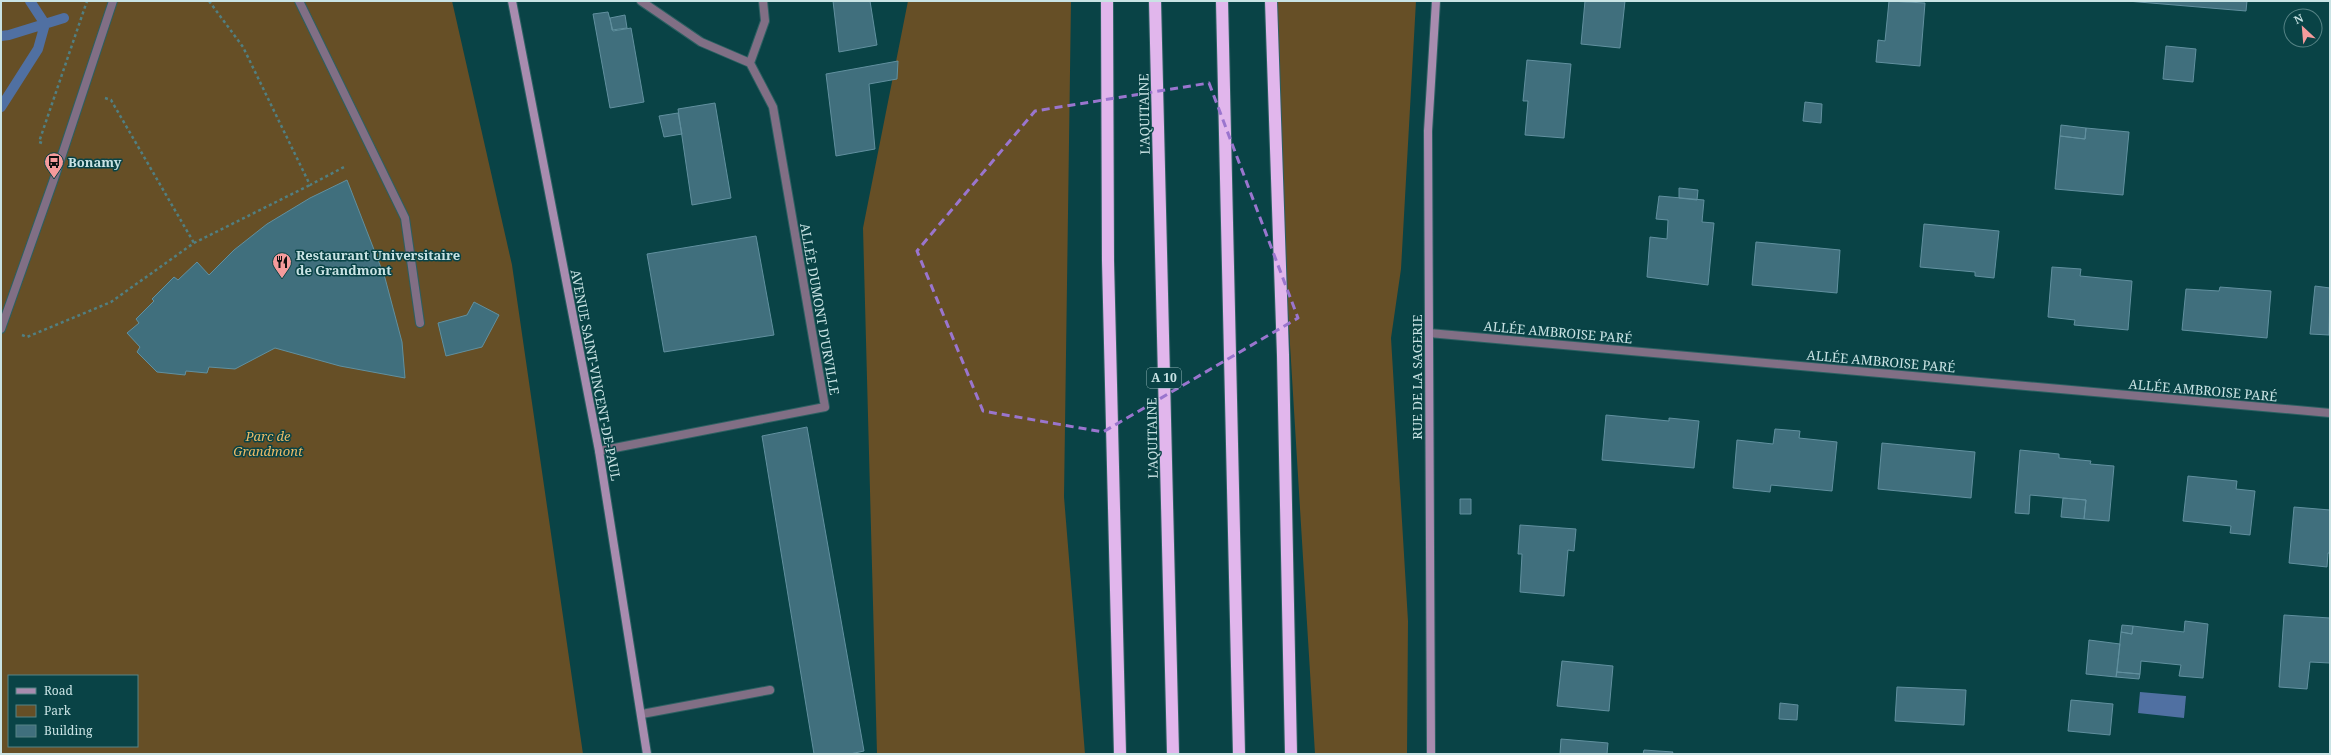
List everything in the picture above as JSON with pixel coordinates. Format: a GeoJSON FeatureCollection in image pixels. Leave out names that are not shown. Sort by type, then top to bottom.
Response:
{"type":"FeatureCollection","features":[{"type":"Feature","properties":{"kind":"highway"},"geometry":{"type":"LineString","coordinates":[[1107,1],[1108,261],[1120,754]]}},
{"type":"Feature","properties":{"kind":"highway","name":"L'AQUITAINE"},"geometry":{"type":"LineString","coordinates":[[1156,1],[1173,754]]}},
{"type":"Feature","properties":{"kind":"highway"},"geometry":{"type":"LineString","coordinates":[[1222,1],[1239,754]]}},
{"type":"Feature","properties":{"kind":"highway"},"geometry":{"type":"LineString","coordinates":[[1271,1],[1283,354],[1291,754]]}},
{"type":"Feature","properties":{"kind":"street"},"geometry":{"type":"LineString","coordinates":[[1,328],[54,179],[113,1]]}},
{"type":"Feature","properties":{"kind":"street"},"geometry":{"type":"LineString","coordinates":[[298,1],[405,218],[420,323]]}},
{"type":"Feature","properties":{"kind":"street","name":"AVENUE SAINT-VINCENT-DE-PAUL"},"geometry":{"type":"LineString","coordinates":[[512,1],[599,451],[642,714],[647,754]]}},
{"type":"Feature","properties":{"kind":"street"},"geometry":{"type":"LineString","coordinates":[[641,1],[701,42],[750,63],[765,21],[763,1]]}},
{"type":"Feature","properties":{"kind":"street","name":"RUE DE LA SAGERIE"},"geometry":{"type":"LineString","coordinates":[[1431,754],[1428,131],[1436,1]]}},
{"type":"Feature","properties":{"kind":"street","name":"ALLÉE DUMONT D'URVILLE"},"geometry":{"type":"LineString","coordinates":[[599,451],[825,407],[773,107],[750,63]]}},
{"type":"Feature","properties":{"kind":"street","name":"ALLÉE AMBROISE PARÉ"},"geometry":{"type":"LineString","coordinates":[[1429,333],[2330,413]]}},
{"type":"Feature","properties":{"kind":"street"},"geometry":{"type":"LineString","coordinates":[[642,714],[770,690]]}},
{"type":"Feature","properties":{"kind":"path"},"geometry":{"type":"LineString","coordinates":[[47,145],[39,142],[86,1]]}},
{"type":"Feature","properties":{"kind":"path"},"geometry":{"type":"LineString","coordinates":[[209,1],[243,47],[310,185]]}},
{"type":"Feature","properties":{"kind":"path"},"geometry":{"type":"LineString","coordinates":[[102,105],[105,98],[111,100],[194,243]]}},
{"type":"Feature","properties":{"kind":"path"},"geometry":{"type":"LineString","coordinates":[[1,328],[27,337],[111,302],[194,243],[344,167]]}},
{"type":"Feature","properties":{"kind":"highlighted area"},"geometry":{"type":"Polygon","coordinates":[[[1209,83],[1298,318],[1103,432],[983,411],[917,251],[1035,111],[1209,83]]]}},
{"type":"Feature","properties":{"kind":"green space","name":"Parc de Grandmont"},"geometry":{"type":"Polygon","coordinates":[[[1,1],[452,1],[512,265],[583,754],[1,754],[1,1]]]}},
{"type":"Feature","properties":{"kind":"green space"},"geometry":{"type":"Polygon","coordinates":[[[908,1],[1071,1],[1064,497],[1085,754],[877,754],[863,228],[908,1]]]}},
{"type":"Feature","properties":{"kind":"green space"},"geometry":{"type":"Polygon","coordinates":[[[1269,1],[1416,1],[1401,269],[1391,338],[1408,621],[1407,754],[1315,754],[1269,1]]]}},
{"type":"Feature","properties":{"kind":"water"},"geometry":{"type":"Polygon","coordinates":[[[2140,692],[2186,696],[2184,718],[2138,713],[2140,692]]]}},
{"type":"Feature","properties":{"kind":"building"},"geometry":{"type":"Polygon","coordinates":[[[833,1],[870,1],[877,45],[839,52],[833,1]]]}},
{"type":"Feature","properties":{"kind":"building"},"geometry":{"type":"Polygon","coordinates":[[[1585,1],[1625,1],[1620,48],[1581,44],[1585,1]]]}},
{"type":"Feature","properties":{"kind":"building"},"geometry":{"type":"Polygon","coordinates":[[[1889,1],[1925,3],[1920,66],[1876,62],[1878,40],[1885,41],[1889,1]]]}},
{"type":"Feature","properties":{"kind":"building"},"geometry":{"type":"Polygon","coordinates":[[[2127,1],[2247,1],[2246,11],[2127,1]]]}},
{"type":"Feature","properties":{"kind":"building"},"geometry":{"type":"Polygon","coordinates":[[[608,12],[613,31],[631,28],[644,102],[610,108],[593,14],[608,12]]]}},
{"type":"Feature","properties":{"kind":"building"},"geometry":{"type":"Polygon","coordinates":[[[625,15],[627,28],[612,30],[610,18],[625,15]]]}},
{"type":"Feature","properties":{"kind":"building"},"geometry":{"type":"Polygon","coordinates":[[[2166,46],[2196,49],[2193,82],[2163,79],[2166,46]]]}},
{"type":"Feature","properties":{"kind":"building"},"geometry":{"type":"Polygon","coordinates":[[[1527,60],[1571,64],[1564,138],[1525,135],[1528,101],[1523,101],[1527,60]]]}},
{"type":"Feature","properties":{"kind":"building"},"geometry":{"type":"Polygon","coordinates":[[[898,61],[897,79],[869,84],[875,149],[836,156],[826,74],[898,61]]]}},
{"type":"Feature","properties":{"kind":"building"},"geometry":{"type":"Polygon","coordinates":[[[1805,102],[1822,104],[1821,123],[1803,121],[1805,102]]]}},
{"type":"Feature","properties":{"kind":"building"},"geometry":{"type":"Polygon","coordinates":[[[715,103],[731,198],[692,205],[678,109],[715,103]]]}},
{"type":"Feature","properties":{"kind":"building"},"geometry":{"type":"Polygon","coordinates":[[[678,113],[682,134],[664,137],[659,116],[678,113]]]}},
{"type":"Feature","properties":{"kind":"building"},"geometry":{"type":"Polygon","coordinates":[[[2061,125],[2086,128],[2085,139],[2060,136],[2061,125]]]}},
{"type":"Feature","properties":{"kind":"building"},"geometry":{"type":"Polygon","coordinates":[[[2086,128],[2129,132],[2123,195],[2055,189],[2060,136],[2085,139],[2086,128]]]}},
{"type":"Feature","properties":{"kind":"building","name":"Restaurant Universitaire de Grandmont"},"geometry":{"type":"Polygon","coordinates":[[[347,180],[385,278],[402,342],[405,378],[340,366],[275,348],[235,369],[209,367],[207,373],[186,371],[185,375],[157,372],[137,352],[140,347],[127,333],[139,323],[136,319],[154,301],[152,299],[174,277],[178,280],[197,262],[209,275],[234,250],[267,224],[310,198],[347,180]]]}},
{"type":"Feature","properties":{"kind":"building"},"geometry":{"type":"Polygon","coordinates":[[[1679,188],[1698,190],[1697,200],[1679,198],[1679,188]]]}},
{"type":"Feature","properties":{"kind":"building"},"geometry":{"type":"Polygon","coordinates":[[[1659,196],[1704,200],[1702,222],[1714,223],[1708,285],[1647,277],[1650,237],[1667,239],[1668,220],[1656,219],[1659,196]]]}},
{"type":"Feature","properties":{"kind":"building"},"geometry":{"type":"Polygon","coordinates":[[[1924,224],[1999,231],[1994,278],[1975,276],[1975,272],[1920,267],[1924,224]]]}},
{"type":"Feature","properties":{"kind":"building"},"geometry":{"type":"Polygon","coordinates":[[[756,236],[774,335],[664,352],[647,254],[756,236]]]}},
{"type":"Feature","properties":{"kind":"building"},"geometry":{"type":"Polygon","coordinates":[[[1756,242],[1840,250],[1837,293],[1752,285],[1756,242]]]}},
{"type":"Feature","properties":{"kind":"building"},"geometry":{"type":"Polygon","coordinates":[[[2052,267],[2081,269],[2080,276],[2132,281],[2128,330],[2074,325],[2075,320],[2048,317],[2052,267]]]}},
{"type":"Feature","properties":{"kind":"building"},"geometry":{"type":"Polygon","coordinates":[[[2315,286],[2330,288],[2329,335],[2310,334],[2315,286]]]}},
{"type":"Feature","properties":{"kind":"building"},"geometry":{"type":"Polygon","coordinates":[[[2220,287],[2271,291],[2267,338],[2182,330],[2186,289],[2219,291],[2220,287]]]}},
{"type":"Feature","properties":{"kind":"building"},"geometry":{"type":"Polygon","coordinates":[[[474,302],[499,315],[482,347],[446,356],[438,323],[467,315],[474,302]]]}},
{"type":"Feature","properties":{"kind":"building"},"geometry":{"type":"Polygon","coordinates":[[[1606,415],[1669,421],[1669,418],[1699,421],[1694,468],[1602,460],[1606,415]]]}},
{"type":"Feature","properties":{"kind":"building"},"geometry":{"type":"Polygon","coordinates":[[[807,427],[864,751],[850,754],[814,754],[762,436],[807,427]]]}},
{"type":"Feature","properties":{"kind":"building"},"geometry":{"type":"Polygon","coordinates":[[[1775,429],[1800,431],[1799,438],[1837,442],[1832,491],[1771,485],[1770,492],[1733,488],[1737,440],[1773,444],[1775,429]]]}},
{"type":"Feature","properties":{"kind":"building"},"geometry":{"type":"Polygon","coordinates":[[[1882,443],[1975,452],[1971,498],[1878,489],[1882,443]]]}},
{"type":"Feature","properties":{"kind":"building"},"geometry":{"type":"Polygon","coordinates":[[[2020,450],[2059,454],[2059,458],[2091,461],[2090,464],[2114,466],[2109,521],[2084,519],[2086,500],[2030,495],[2029,514],[2015,513],[2020,450]]]}},
{"type":"Feature","properties":{"kind":"building"},"geometry":{"type":"Polygon","coordinates":[[[2188,476],[2237,481],[2236,489],[2255,491],[2250,535],[2230,533],[2231,526],[2183,521],[2188,476]]]}},
{"type":"Feature","properties":{"kind":"building"},"geometry":{"type":"Polygon","coordinates":[[[2063,498],[2086,500],[2084,519],[2061,517],[2063,498]]]}},
{"type":"Feature","properties":{"kind":"building"},"geometry":{"type":"Polygon","coordinates":[[[1460,499],[1471,499],[1471,514],[1460,514],[1460,499]]]}},
{"type":"Feature","properties":{"kind":"building"},"geometry":{"type":"Polygon","coordinates":[[[2294,507],[2330,510],[2330,553],[2328,553],[2327,567],[2289,563],[2294,507]]]}},
{"type":"Feature","properties":{"kind":"building"},"geometry":{"type":"Polygon","coordinates":[[[1520,525],[1576,529],[1574,551],[1568,550],[1564,596],[1520,592],[1522,554],[1518,554],[1520,525]]]}},
{"type":"Feature","properties":{"kind":"building"},"geometry":{"type":"Polygon","coordinates":[[[2284,615],[2330,618],[2330,663],[2310,662],[2307,689],[2279,687],[2284,615]]]}},
{"type":"Feature","properties":{"kind":"building"},"geometry":{"type":"Polygon","coordinates":[[[2185,621],[2208,624],[2203,678],[2179,676],[2181,665],[2141,661],[2140,674],[2117,672],[2121,632],[2132,634],[2133,626],[2184,632],[2185,621]]]}},
{"type":"Feature","properties":{"kind":"building"},"geometry":{"type":"Polygon","coordinates":[[[2122,625],[2133,626],[2132,634],[2121,632],[2122,625]]]}},
{"type":"Feature","properties":{"kind":"building"},"geometry":{"type":"Polygon","coordinates":[[[2089,640],[2120,644],[2116,677],[2086,674],[2089,640]]]}},
{"type":"Feature","properties":{"kind":"building"},"geometry":{"type":"Polygon","coordinates":[[[1562,661],[1613,666],[1609,711],[1557,706],[1562,661]]]}},
{"type":"Feature","properties":{"kind":"building"},"geometry":{"type":"Polygon","coordinates":[[[2117,672],[2140,674],[2139,679],[2116,677],[2117,672]]]}},
{"type":"Feature","properties":{"kind":"building"},"geometry":{"type":"Polygon","coordinates":[[[1897,687],[1966,690],[1964,725],[1895,721],[1897,687]]]}},
{"type":"Feature","properties":{"kind":"building"},"geometry":{"type":"Polygon","coordinates":[[[2071,700],[2113,704],[2110,735],[2068,731],[2071,700]]]}},
{"type":"Feature","properties":{"kind":"building"},"geometry":{"type":"Polygon","coordinates":[[[1780,703],[1798,705],[1797,720],[1779,719],[1780,703]]]}},
{"type":"Feature","properties":{"kind":"building"},"geometry":{"type":"Polygon","coordinates":[[[1561,739],[1608,743],[1607,754],[1560,754],[1561,739]]]}},
{"type":"Feature","properties":{"kind":"building"},"geometry":{"type":"Polygon","coordinates":[[[1644,750],[1673,752],[1672,754],[1643,754],[1644,750]]]}},
{"type":"Feature","properties":{"kind":"waterway"},"geometry":{"type":"LineString","coordinates":[[1,107],[38,49],[45,24],[30,1]]}},
{"type":"Feature","properties":{"kind":"waterway"},"geometry":{"type":"LineString","coordinates":[[1,36],[9,35],[64,18]]}},
{"type":"Feature","properties":{"kind":"place","name":"Bonamy"},"geometry":{"type":"Point","coordinates":[54,179]}},
{"type":"Feature","properties":{"kind":"place","name":"Restaurant Universitaire de Grandmont"},"geometry":{"type":"Point","coordinates":[282,279]}}]}
